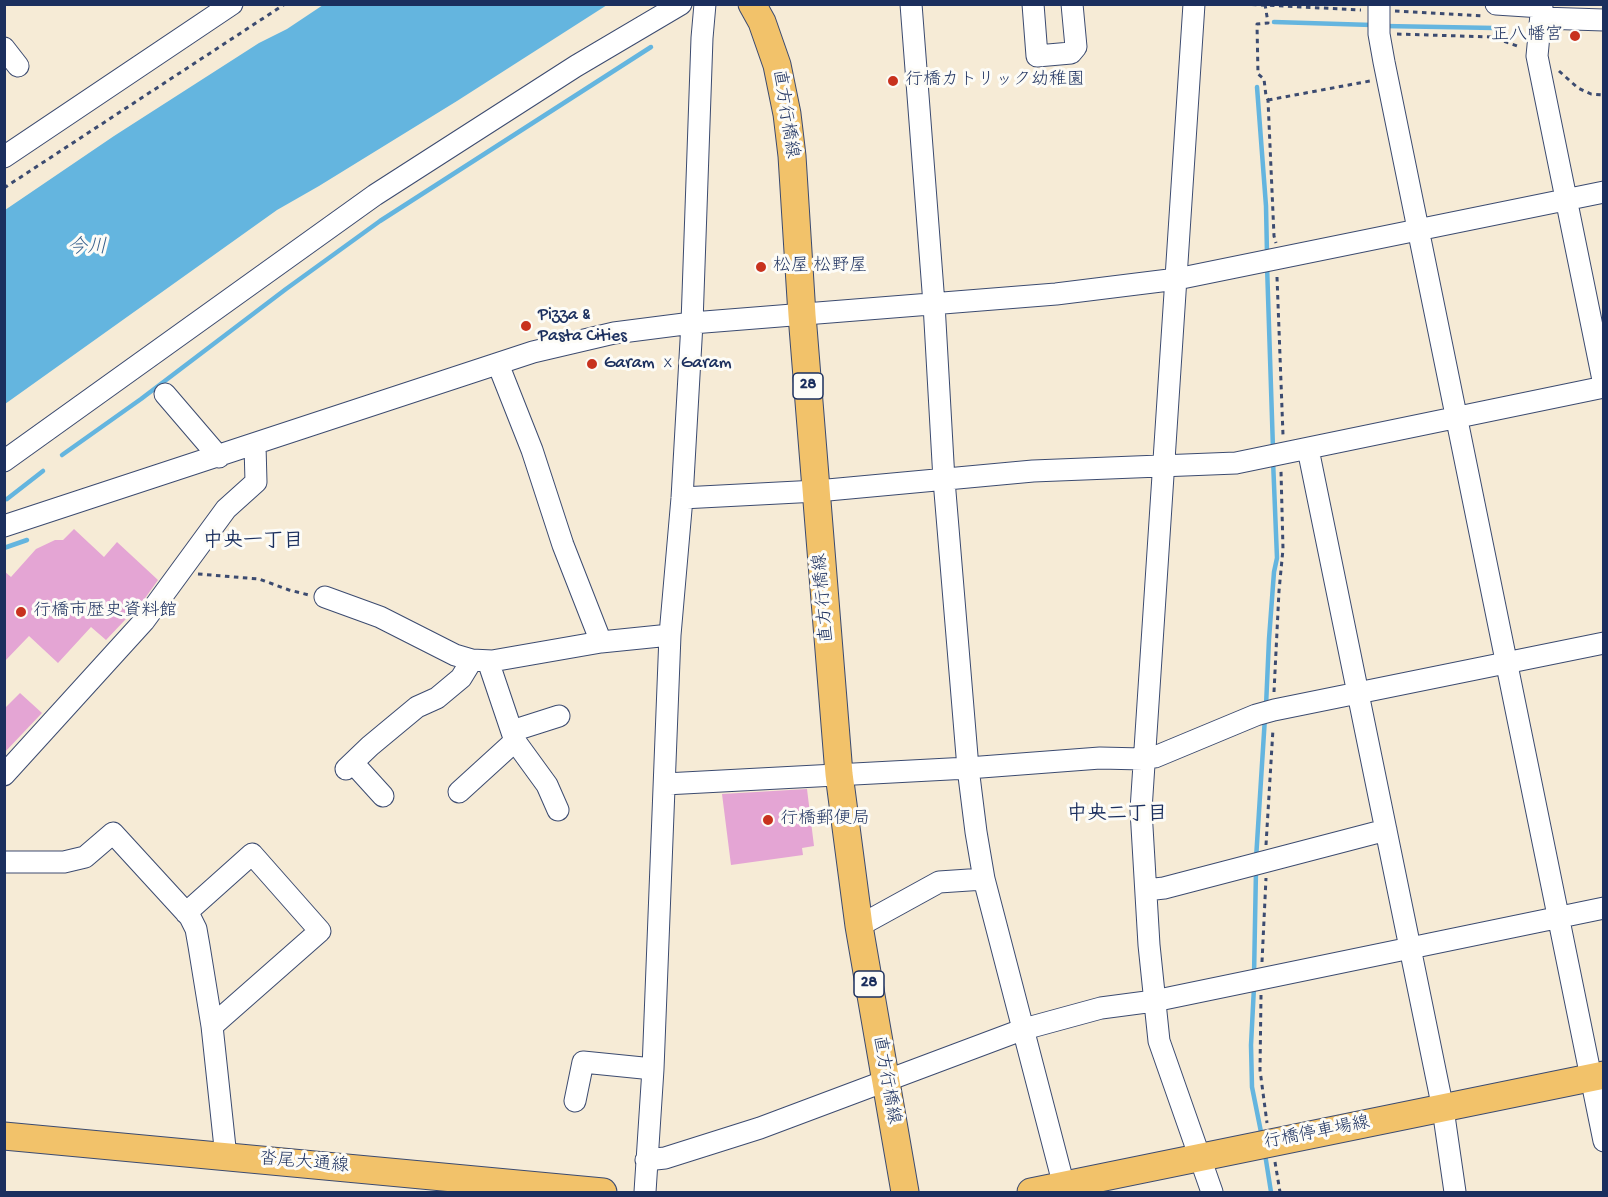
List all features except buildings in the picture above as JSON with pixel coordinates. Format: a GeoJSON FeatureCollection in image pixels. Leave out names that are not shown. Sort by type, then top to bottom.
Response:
{"type":"FeatureCollection","features":[{"type":"Feature","properties":{"kind":"main road","name":"直方行橋線"},"geometry":{"type":"LineString","coordinates":[[753,4],[777,65],[787,114],[839,774],[859,926],[905,1192]]}},
{"type":"Feature","properties":{"kind":"main road","name":"行橋停車場線"},"geometry":{"type":"LineString","coordinates":[[1031,1192],[1597,1077]]}},
{"type":"Feature","properties":{"kind":"main road","name":"沓尾大通線"},"geometry":{"type":"LineString","coordinates":[[4,1136],[603,1192]]}},
{"type":"Feature","properties":{"kind":"street"},"geometry":{"type":"LineString","coordinates":[[4,157],[232,4]]}},
{"type":"Feature","properties":{"kind":"street"},"geometry":{"type":"LineString","coordinates":[[4,461],[375,195],[576,66],[681,4]]}},
{"type":"Feature","properties":{"kind":"street"},"geometry":{"type":"LineString","coordinates":[[645,1192],[670,634],[682,498],[692,323],[705,4]]}},
{"type":"Feature","properties":{"kind":"street"},"geometry":{"type":"LineString","coordinates":[[911,4],[934,304],[944,480],[968,768],[976,832],[984,879],[1064,1186]]}},
{"type":"Feature","properties":{"kind":"street"},"geometry":{"type":"LineString","coordinates":[[1033,4],[1037,56],[1071,53],[1076,47],[1072,4]]}},
{"type":"Feature","properties":{"kind":"street"},"geometry":{"type":"LineString","coordinates":[[1194,4],[1141,810],[1159,1041],[1212,1192]]}},
{"type":"Feature","properties":{"kind":"street"},"geometry":{"type":"LineString","coordinates":[[1379,4],[1379,34],[1558,918],[1597,1077],[1604,1141]]}},
{"type":"Feature","properties":{"kind":"street"},"geometry":{"type":"LineString","coordinates":[[1496,4],[1604,20]]}},
{"type":"Feature","properties":{"kind":"street"},"geometry":{"type":"LineString","coordinates":[[682,498],[817,491],[1033,471],[1236,463],[1604,386],[1537,56],[1542,10]]}},
{"type":"Feature","properties":{"kind":"street"},"geometry":{"type":"LineString","coordinates":[[4,48],[18,66]]}},
{"type":"Feature","properties":{"kind":"street"},"geometry":{"type":"LineString","coordinates":[[6,523],[219,457],[533,352],[614,333],[692,323],[1056,294],[1177,279],[1604,192]]}},
{"type":"Feature","properties":{"kind":"street"},"geometry":{"type":"LineString","coordinates":[[498,364],[535,460],[563,545],[601,642]]}},
{"type":"Feature","properties":{"kind":"street"},"geometry":{"type":"LineString","coordinates":[[165,394],[219,457]]}},
{"type":"Feature","properties":{"kind":"street"},"geometry":{"type":"LineString","coordinates":[[4,774],[144,621],[226,509],[255,482],[255,445]]}},
{"type":"Feature","properties":{"kind":"street"},"geometry":{"type":"LineString","coordinates":[[1308,449],[1443,1108],[1455,1192]]}},
{"type":"Feature","properties":{"kind":"street"},"geometry":{"type":"LineString","coordinates":[[325,597],[380,617],[455,655],[480,661],[670,634]]}},
{"type":"Feature","properties":{"kind":"street"},"geometry":{"type":"LineString","coordinates":[[665,784],[968,768],[1100,758],[1143,759],[1155,757],[1256,715],[1274,710],[1604,643]]}},
{"type":"Feature","properties":{"kind":"street"},"geometry":{"type":"LineString","coordinates":[[480,661],[514,736],[547,785],[558,810]]}},
{"type":"Feature","properties":{"kind":"street"},"geometry":{"type":"LineString","coordinates":[[383,796],[349,766],[417,707],[436,698],[480,661]]}},
{"type":"Feature","properties":{"kind":"street"},"geometry":{"type":"LineString","coordinates":[[459,792],[514,736],[559,716]]}},
{"type":"Feature","properties":{"kind":"street"},"geometry":{"type":"LineString","coordinates":[[1146,890],[1164,888],[1386,830]]}},
{"type":"Feature","properties":{"kind":"street"},"geometry":{"type":"LineString","coordinates":[[4,862],[63,862],[85,857],[113,833],[186,913],[196,929],[212,1026],[226,1157]]}},
{"type":"Feature","properties":{"kind":"street"},"geometry":{"type":"LineString","coordinates":[[186,913],[252,854],[320,932],[212,1026]]}},
{"type":"Feature","properties":{"kind":"street"},"geometry":{"type":"LineString","coordinates":[[859,926],[939,882],[984,879]]}},
{"type":"Feature","properties":{"kind":"street"},"geometry":{"type":"LineString","coordinates":[[646,1160],[665,1158],[760,1128],[1024,1029],[1101,1008],[1155,1001],[1604,908]]}},
{"type":"Feature","properties":{"kind":"street"},"geometry":{"type":"LineString","coordinates":[[575,1101],[583,1062],[652,1069]]}},
{"type":"Feature","properties":{"kind":"path"},"geometry":{"type":"LineString","coordinates":[[4,188],[285,4]]}},
{"type":"Feature","properties":{"kind":"path"},"geometry":{"type":"LineString","coordinates":[[1265,4],[1268,23],[1257,24],[1258,74],[1264,79],[1268,100],[1277,259],[1283,454],[1281,470],[1283,549],[1278,601],[1259,1006],[1260,1070],[1280,1192]]}},
{"type":"Feature","properties":{"kind":"path"},"geometry":{"type":"LineString","coordinates":[[1379,34],[1492,37],[1537,56],[1578,88],[1591,94],[1604,95]]}},
{"type":"Feature","properties":{"kind":"path"},"geometry":{"type":"LineString","coordinates":[[1268,100],[1388,78]]}},
{"type":"Feature","properties":{"kind":"path"},"geometry":{"type":"LineString","coordinates":[[182,571],[211,576],[259,579],[289,590],[325,597]]}},
{"type":"Feature","properties":{"kind":"water","name":"今川"},"geometry":{"type":"Polygon","coordinates":[[[323,5],[607,5],[457,101],[277,210],[5,404],[5,210],[114,136],[323,5]]]}},
{"type":"Feature","properties":{"kind":"waterway"},"geometry":{"type":"LineString","coordinates":[[1274,22],[1372,25]]}},
{"type":"Feature","properties":{"kind":"waterway"},"geometry":{"type":"LineString","coordinates":[[1384,26],[1495,28]]}},
{"type":"Feature","properties":{"kind":"waterway"},"geometry":{"type":"LineString","coordinates":[[62,455],[380,221],[651,47]]}},
{"type":"Feature","properties":{"kind":"waterway"},"geometry":{"type":"LineString","coordinates":[[1257,87],[1266,206],[1267,254]]}},
{"type":"Feature","properties":{"kind":"waterway"},"geometry":{"type":"LineString","coordinates":[[1267,265],[1273,449]]}},
{"type":"Feature","properties":{"kind":"waterway"},"geometry":{"type":"LineString","coordinates":[[1266,706],[1269,639],[1277,558],[1273,460]]}},
{"type":"Feature","properties":{"kind":"waterway"},"geometry":{"type":"LineString","coordinates":[[7,499],[43,471]]}},
{"type":"Feature","properties":{"kind":"waterway"},"geometry":{"type":"LineString","coordinates":[[4,548],[27,540]]}},
{"type":"Feature","properties":{"kind":"waterway"},"geometry":{"type":"LineString","coordinates":[[1256,859],[1265,717]]}},
{"type":"Feature","properties":{"kind":"waterway"},"geometry":{"type":"LineString","coordinates":[[1254,976],[1256,870]]}},
{"type":"Feature","properties":{"kind":"waterway"},"geometry":{"type":"LineString","coordinates":[[1254,987],[1251,1045],[1252,1087],[1262,1137]]}},
{"type":"Feature","properties":{"kind":"waterway"},"geometry":{"type":"LineString","coordinates":[[1265,1154],[1271,1192]]}},
{"type":"Feature","properties":{"kind":"place","name":"正八幡宮"},"geometry":{"type":"Point","coordinates":[1575,36]}},
{"type":"Feature","properties":{"kind":"place","name":"行橋カトリック幼稚園"},"geometry":{"type":"Point","coordinates":[893,81]}},
{"type":"Feature","properties":{"kind":"place","name":"松屋 松野屋"},"geometry":{"type":"Point","coordinates":[761,267]}},
{"type":"Feature","properties":{"kind":"place","name":"Pizza & Pasta Cities"},"geometry":{"type":"Point","coordinates":[526,326]}},
{"type":"Feature","properties":{"kind":"place","name":"Garam ｘ Garam"},"geometry":{"type":"Point","coordinates":[592,364]}},
{"type":"Feature","properties":{"kind":"place","name":"行橋市歴史資料館"},"geometry":{"type":"Point","coordinates":[21,612]}},
{"type":"Feature","properties":{"kind":"place","name":"行橋郵便局"},"geometry":{"type":"Point","coordinates":[768,820]}},
{"type":"Feature","properties":{"kind":"district","name":"中央一丁目"},"geometry":{"type":"Point","coordinates":[253,543]}},
{"type":"Feature","properties":{"kind":"district","name":"中央二丁目"},"geometry":{"type":"Point","coordinates":[1117,816]}}]}
